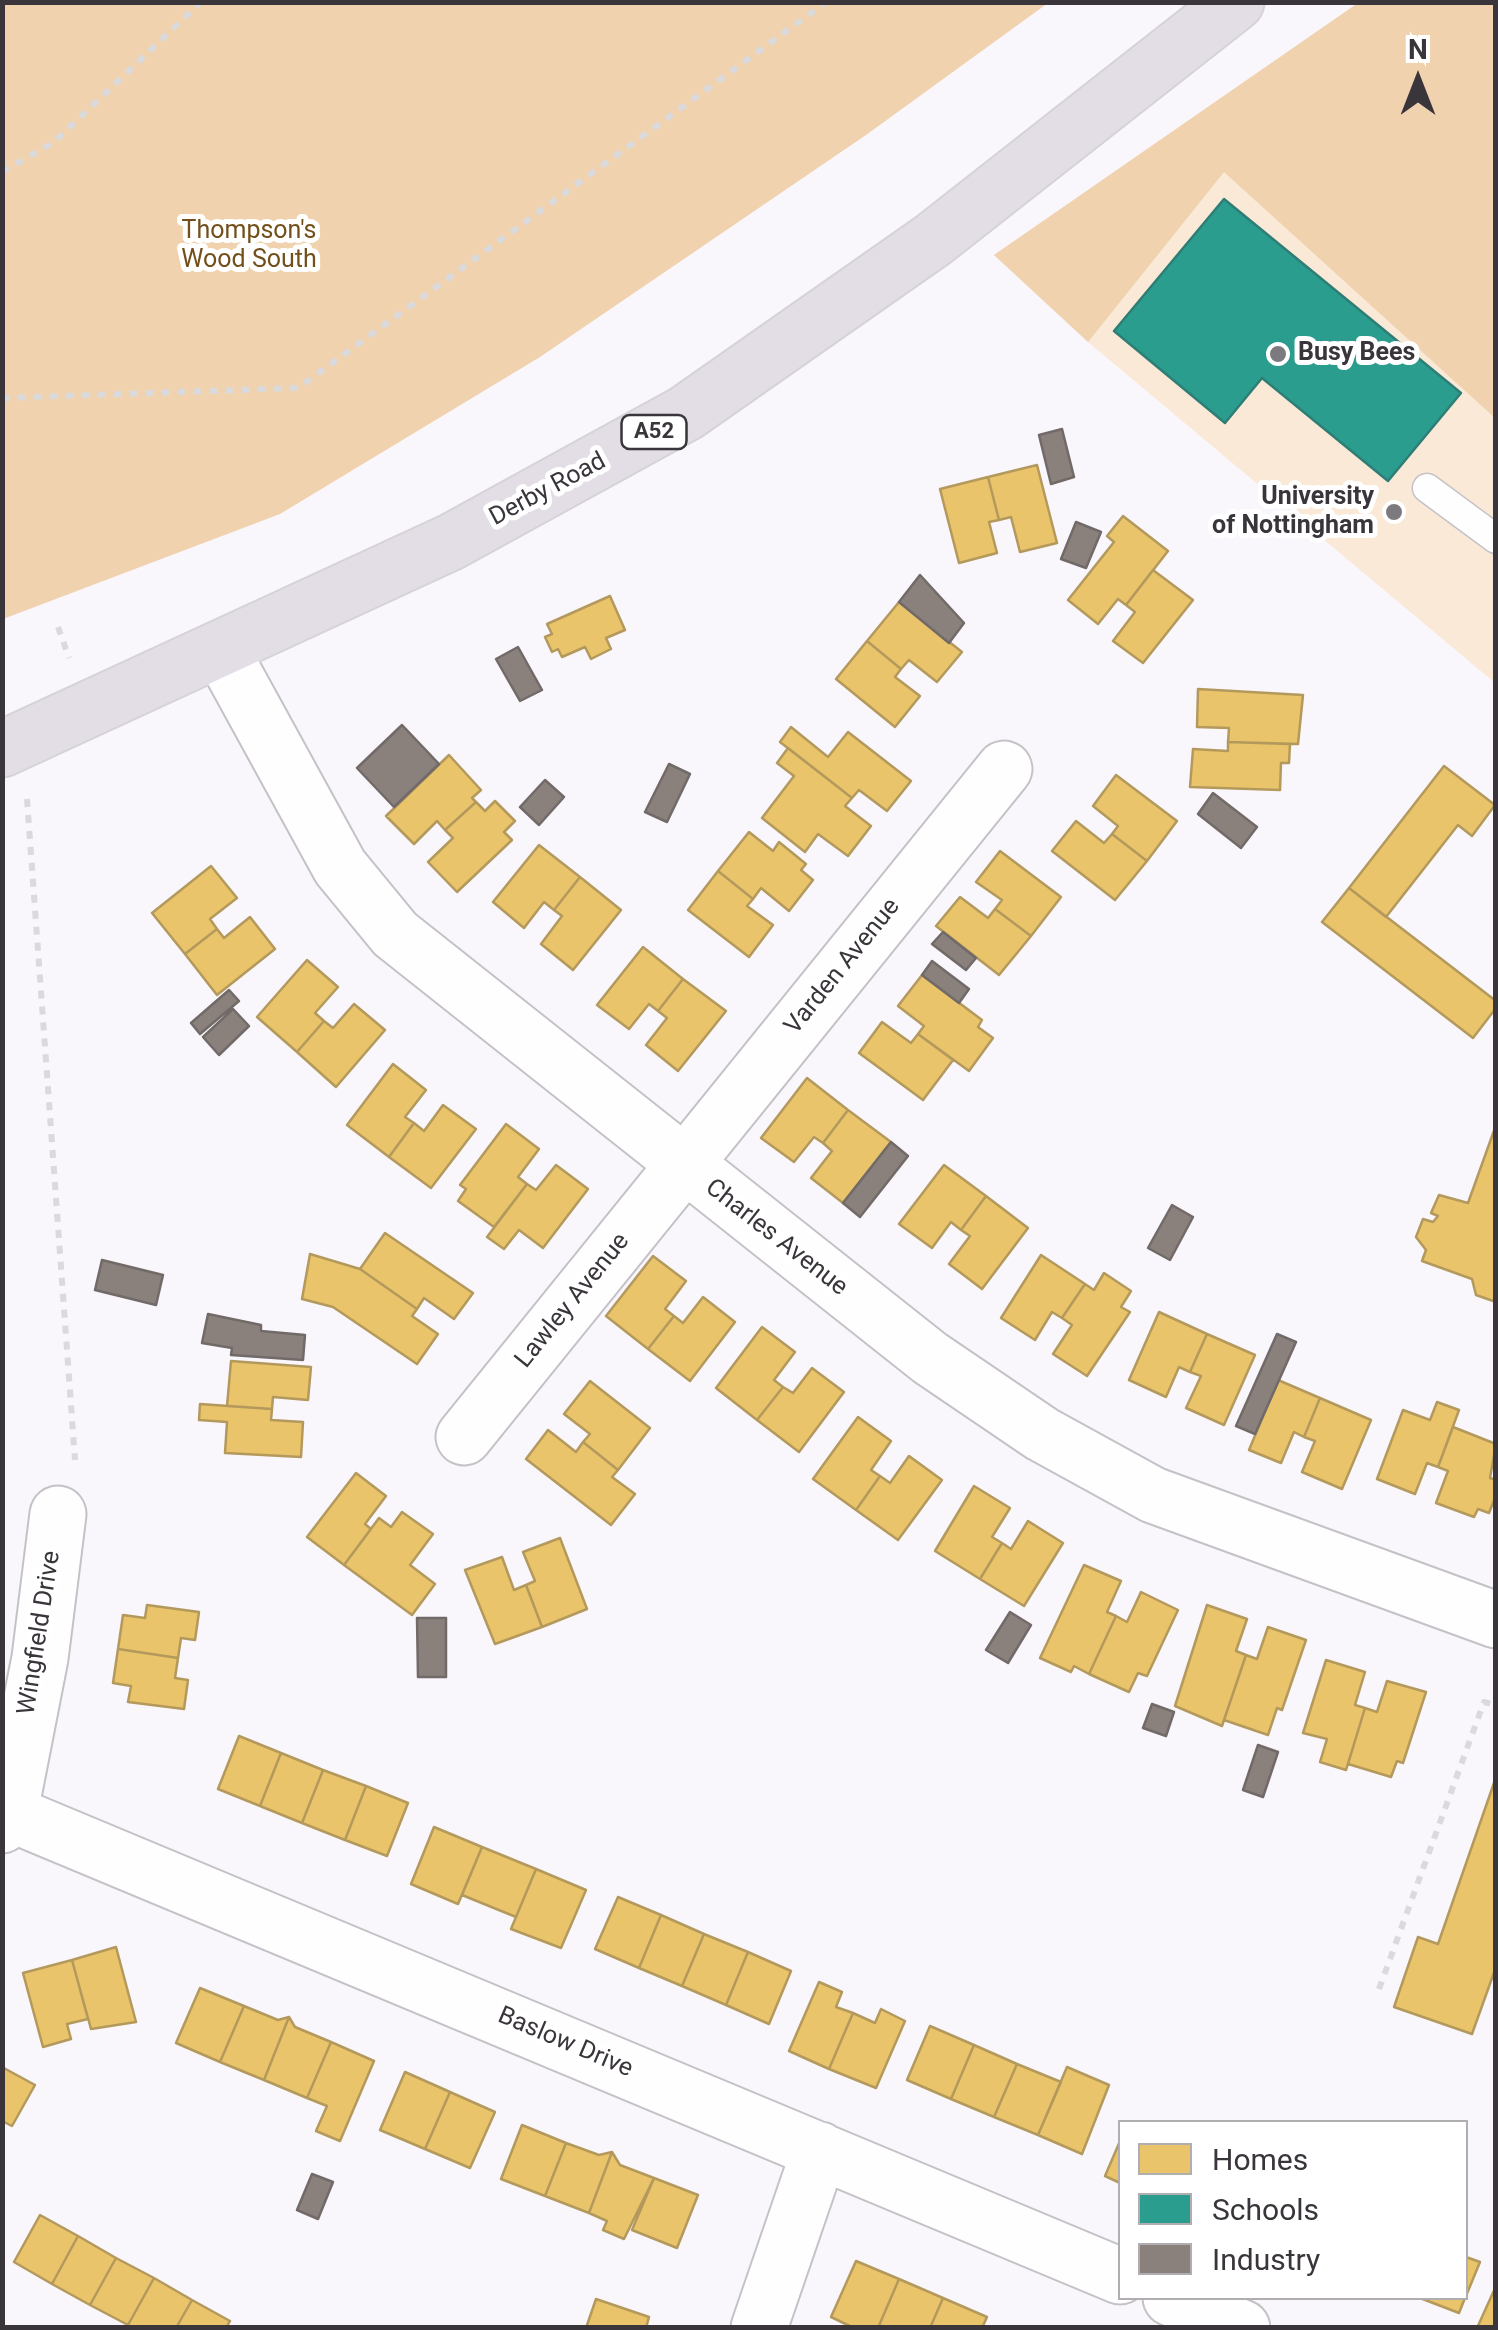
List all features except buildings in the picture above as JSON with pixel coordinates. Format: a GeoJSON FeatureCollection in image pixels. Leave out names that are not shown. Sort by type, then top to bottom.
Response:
{"type":"FeatureCollection","features":[{"type":"Feature","properties":{"kind":"highway","name":"Derby Road"},"geometry":{"type":"LineString","coordinates":[[14,766],[221,650],[451,542],[686,413],[933,240],[1236,2]]}},
{"type":"Feature","properties":{"kind":"street","name":"Charles Avenue"},"geometry":{"type":"LineString","coordinates":[[221,650],[304,808],[362,898],[396,934],[682,1165],[930,1358],[1105,1470],[1219,1522],[1496,1620]]}},
{"type":"Feature","properties":{"kind":"street","name":"Varden Avenue"},"geometry":{"type":"LineString","coordinates":[[682,1165],[1004,769]]}},
{"type":"Feature","properties":{"kind":"street","name":"Lawley Avenue"},"geometry":{"type":"LineString","coordinates":[[464,1436],[682,1165]]}},
{"type":"Feature","properties":{"kind":"street","name":"Wingfield Drive"},"geometry":{"type":"LineString","coordinates":[[5,1815],[40,1658],[58,1514]]}},
{"type":"Feature","properties":{"kind":"street","name":"Baslow Drive"},"geometry":{"type":"LineString","coordinates":[[5,1815],[1118,2275]]}},
{"type":"Feature","properties":{"kind":"street"},"geometry":{"type":"LineString","coordinates":[[759,2328],[820,2150]]}},
{"type":"Feature","properties":{"kind":"street"},"geometry":{"type":"LineString","coordinates":[[1176,2300],[1242,2328]]}},
{"type":"Feature","properties":{"kind":"lane"},"geometry":{"type":"LineString","coordinates":[[1427,488],[1496,539]]}},
{"type":"Feature","properties":{"kind":"path"},"geometry":{"type":"LineString","coordinates":[[2,172],[54,142],[201,2]]}},
{"type":"Feature","properties":{"kind":"path"},"geometry":{"type":"LineString","coordinates":[[2,398],[298,388],[826,2]]}},
{"type":"Feature","properties":{"kind":"path"},"geometry":{"type":"LineString","coordinates":[[14,766],[75,1461],[58,1514]]}},
{"type":"Feature","properties":{"kind":"path"},"geometry":{"type":"LineString","coordinates":[[1379,1989],[1484,1702],[1496,1705]]}},
{"type":"Feature","properties":{"kind":"shaded area","name":"University of Nottingham"},"geometry":{"type":"Polygon","coordinates":[[[1358,3],[1495,3],[1495,683],[1088,342],[994,255],[1358,3]]]}},
{"type":"Feature","properties":{"kind":"green space","name":"Thompson's Wood South"},"geometry":{"type":"Polygon","coordinates":[[[3,2],[1048,3],[866,135],[540,357],[280,514],[3,619],[3,2]]]}},
{"type":"Feature","properties":{"kind":"green space"},"geometry":{"type":"Polygon","coordinates":[[[1358,3],[1495,3],[1495,418],[1224,172],[1088,342],[994,255],[1358,3]]]}},
{"type":"Feature","properties":{"kind":"place","name":"Busy Bees"},"geometry":{"type":"Point","coordinates":[1278,354]}},
{"type":"Feature","properties":{"kind":"place","name":"University of Nottingham"},"geometry":{"type":"Point","coordinates":[1394,512]}}]}
